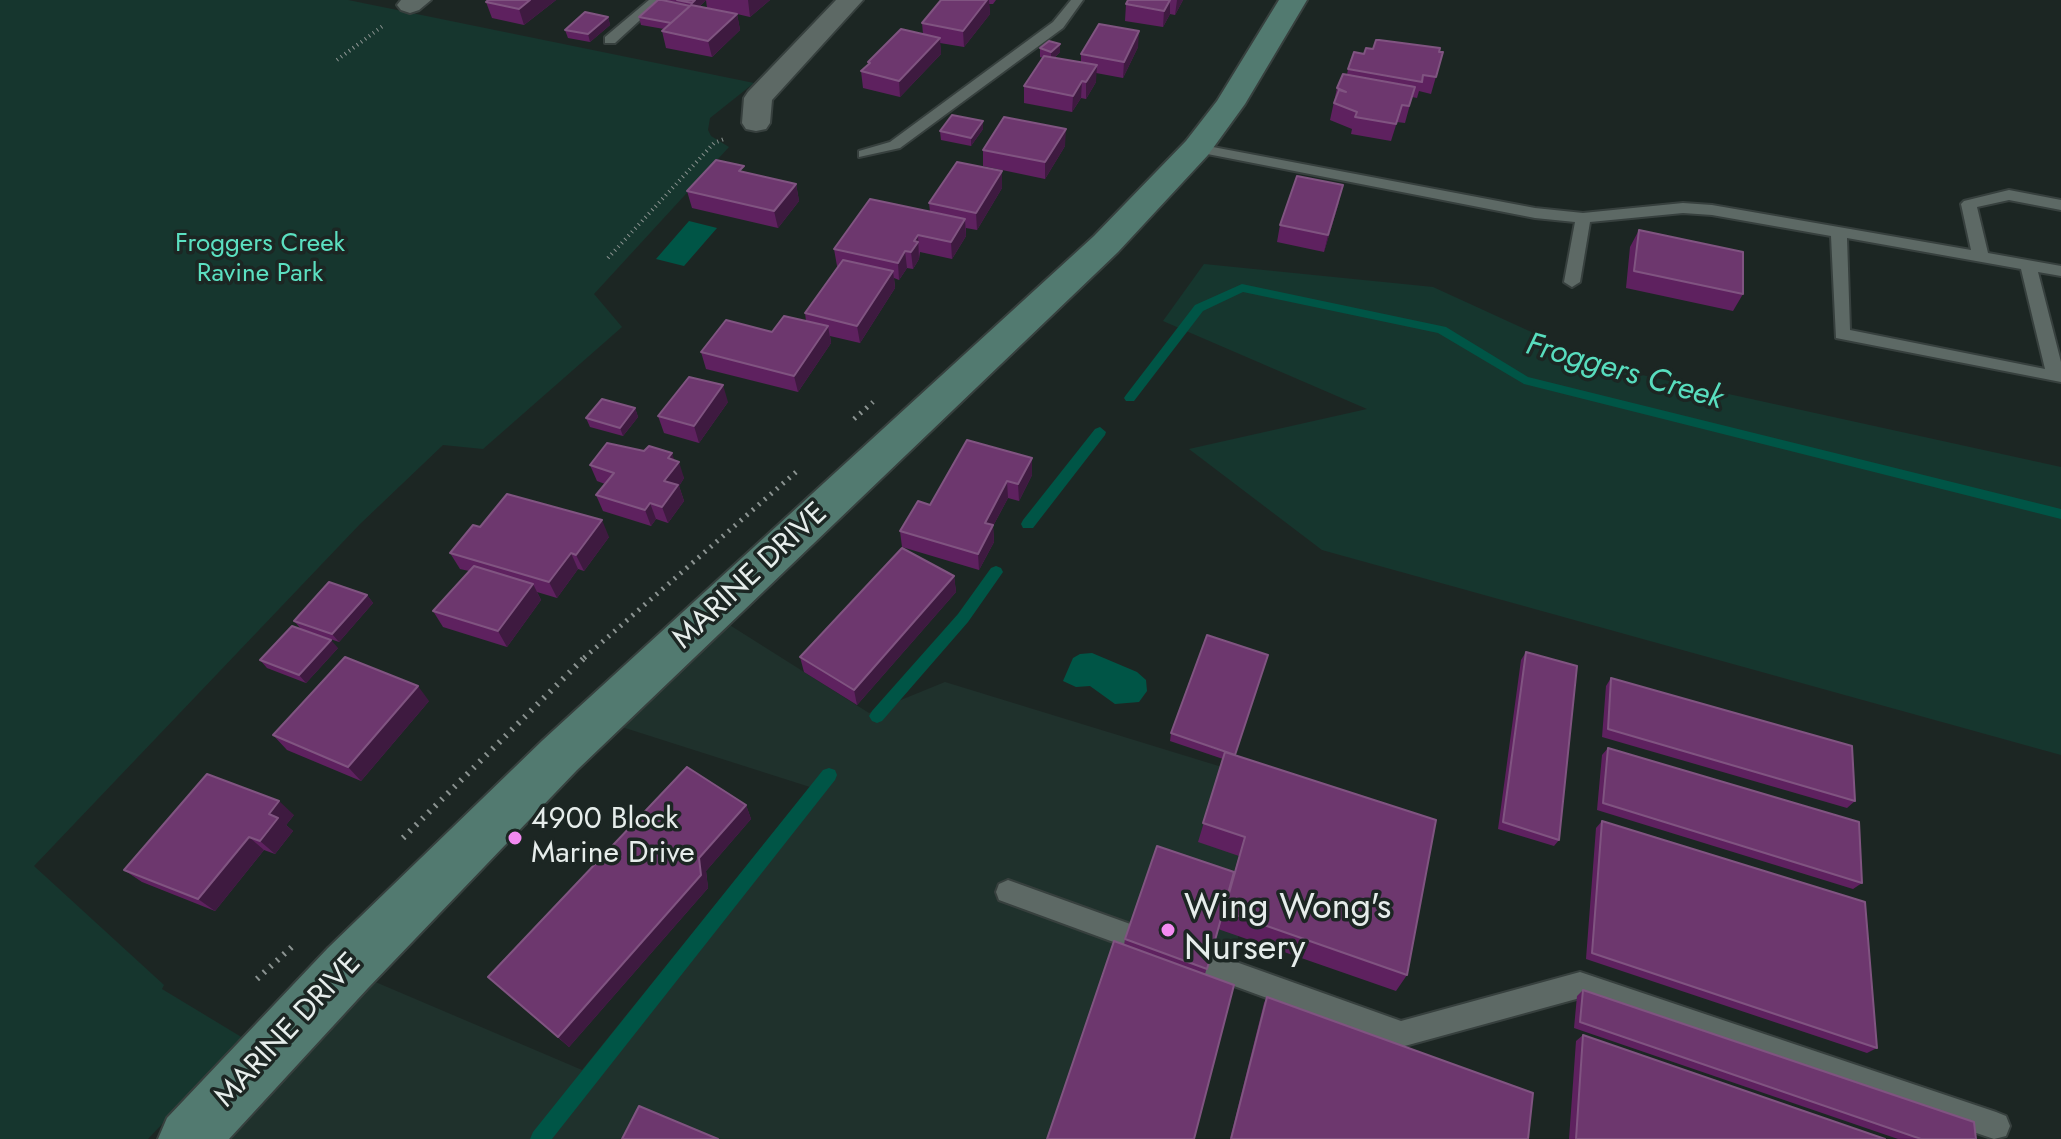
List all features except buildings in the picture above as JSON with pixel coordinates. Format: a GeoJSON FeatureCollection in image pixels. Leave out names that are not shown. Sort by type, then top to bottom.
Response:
{"type":"FeatureCollection","features":[{"type":"Feature","properties":{"kind":"street"},"geometry":{"type":"LineString","coordinates":[[756,123],[758,98],[850,0]]}},
{"type":"Feature","properties":{"kind":"street","name":"MARINE DRIVE"},"geometry":{"type":"LineString","coordinates":[[188,1139],[348,968],[560,755],[1106,244],[1197,148],[1230,104],[1293,0]]}},
{"type":"Feature","properties":{"kind":"lane"},"geometry":{"type":"LineString","coordinates":[[610,40],[656,0]]}},
{"type":"Feature","properties":{"kind":"lane"},"geometry":{"type":"LineString","coordinates":[[864,154],[895,145],[1058,25],[1077,0]]}},
{"type":"Feature","properties":{"kind":"lane"},"geometry":{"type":"LineString","coordinates":[[1197,148],[1535,213],[1583,218],[1683,208],[1712,210],[2061,271]]}},
{"type":"Feature","properties":{"kind":"lane"},"geometry":{"type":"LineString","coordinates":[[1980,255],[1969,204],[2009,195],[2061,205]]}},
{"type":"Feature","properties":{"kind":"lane"},"geometry":{"type":"LineString","coordinates":[[1572,282],[1583,218]]}},
{"type":"Feature","properties":{"kind":"lane"},"geometry":{"type":"LineString","coordinates":[[1839,232],[1842,334],[2056,377],[2028,265]]}},
{"type":"Feature","properties":{"kind":"lane"},"geometry":{"type":"LineString","coordinates":[[1008,892],[1401,1034],[1580,985],[1996,1126]]}},
{"type":"Feature","properties":{"kind":"path"},"geometry":{"type":"LineString","coordinates":[[337,60],[414,3]]}},
{"type":"Feature","properties":{"kind":"path"},"geometry":{"type":"LineString","coordinates":[[608,258],[714,143],[756,123]]}},
{"type":"Feature","properties":{"kind":"path"},"geometry":{"type":"LineString","coordinates":[[850,424],[883,393]]}},
{"type":"Feature","properties":{"kind":"path"},"geometry":{"type":"LineString","coordinates":[[394,847],[571,669],[804,465]]}},
{"type":"Feature","properties":{"kind":"path"},"geometry":{"type":"LineString","coordinates":[[257,979],[306,933]]}},
{"type":"Feature","properties":{"kind":"shaded area"},"geometry":{"type":"Polygon","coordinates":[[[689,221],[717,228],[684,266],[656,259],[689,221]]]}},
{"type":"Feature","properties":{"kind":"shaded area"},"geometry":{"type":"Polygon","coordinates":[[[728,624],[869,713],[945,682],[1274,783],[1191,1139],[230,1139],[373,981],[582,1070],[810,787],[622,727],[728,624]]]}},
{"type":"Feature","properties":{"kind":"shaded area"},"geometry":{"type":"Polygon","coordinates":[[[1092,653],[1137,672],[1146,680],[1147,691],[1139,702],[1115,704],[1090,686],[1076,687],[1063,681],[1073,658],[1092,653]]]}},
{"type":"Feature","properties":{"kind":"green space","name":"Froggers Creek Ravine Park"},"geometry":{"type":"Polygon","coordinates":[[[0,0],[348,0],[754,83],[710,118],[708,130],[711,136],[729,147],[594,294],[622,327],[483,449],[443,445],[360,524],[34,866],[164,985],[162,989],[243,1038],[148,1139],[0,1139],[0,0]]]}},
{"type":"Feature","properties":{"kind":"green space"},"geometry":{"type":"Polygon","coordinates":[[[1204,264],[1433,287],[1610,368],[2061,467],[2061,755],[1322,550],[1189,449],[1367,409],[1163,321],[1204,264]]]}},
{"type":"Feature","properties":{"kind":"waterway","name":"Froggers Creek"},"geometry":{"type":"LineString","coordinates":[[1130,398],[1199,308],[1242,288],[1442,330],[1524,380],[2061,514]]}},
{"type":"Feature","properties":{"kind":"waterway"},"geometry":{"type":"LineString","coordinates":[[1028,524],[1100,432]]}},
{"type":"Feature","properties":{"kind":"waterway"},"geometry":{"type":"LineString","coordinates":[[877,716],[963,618],[996,572]]}},
{"type":"Feature","properties":{"kind":"waterway"},"geometry":{"type":"LineString","coordinates":[[540,1139],[829,775]]}},
{"type":"Feature","properties":{"kind":"place","name":"4900 Block Marine Drive"},"geometry":{"type":"Point","coordinates":[515,838]}},
{"type":"Feature","properties":{"kind":"place","name":"Wing Wong's Nursery"},"geometry":{"type":"Point","coordinates":[1168,930]}}]}
